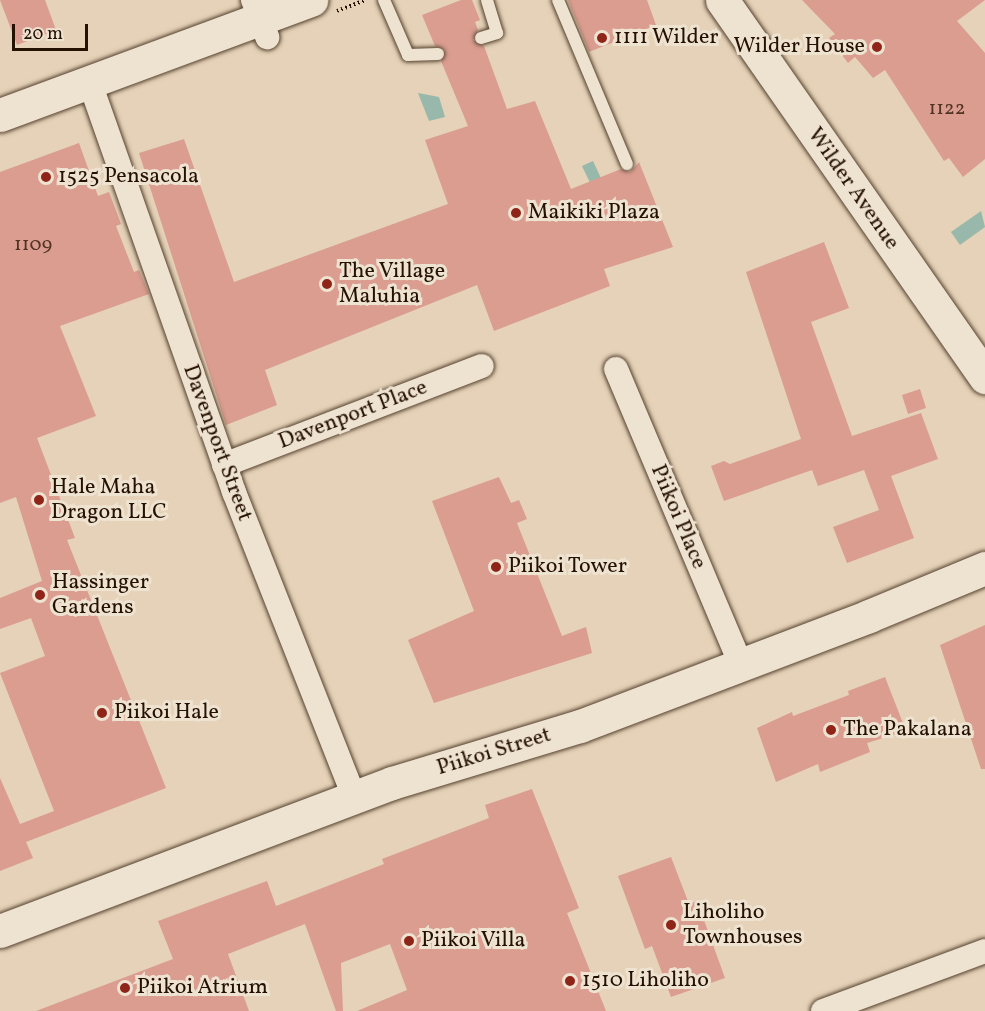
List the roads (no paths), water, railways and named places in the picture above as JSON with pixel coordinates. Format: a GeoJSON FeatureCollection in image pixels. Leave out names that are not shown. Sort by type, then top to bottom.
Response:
{"type":"FeatureCollection","features":[{"type":"Feature","properties":{"kind":"main road"},"geometry":{"type":"LineString","coordinates":[[0,115],[311,0]]}},
{"type":"Feature","properties":{"kind":"main road","name":"Wilder Avenue"},"geometry":{"type":"LineString","coordinates":[[722,0],[985,377]]}},
{"type":"Feature","properties":{"kind":"main road","name":"Piikoi Street"},"geometry":{"type":"LineString","coordinates":[[0,931],[355,799],[392,783],[579,726],[741,666],[985,568]]}},
{"type":"Feature","properties":{"kind":"street","name":"Davenport Street"},"geometry":{"type":"LineString","coordinates":[[90,83],[224,465],[355,799]]}},
{"type":"Feature","properties":{"kind":"street","name":"Davenport Place"},"geometry":{"type":"LineString","coordinates":[[224,465],[482,366]]}},
{"type":"Feature","properties":{"kind":"street","name":"Piikoi Place"},"geometry":{"type":"LineString","coordinates":[[615,369],[741,666]]}},
{"type":"Feature","properties":{"kind":"street"},"geometry":{"type":"LineString","coordinates":[[823,1011],[985,951]]}},
{"type":"Feature","properties":{"kind":"lane"},"geometry":{"type":"LineString","coordinates":[[384,0],[408,55],[438,54]]}},
{"type":"Feature","properties":{"kind":"lane"},"geometry":{"type":"LineString","coordinates":[[481,38],[496,33],[487,0]]}},
{"type":"Feature","properties":{"kind":"lane"},"geometry":{"type":"LineString","coordinates":[[558,0],[627,164]]}},
{"type":"Feature","properties":{"kind":"place","name":"1111 Wilder"},"geometry":{"type":"Point","coordinates":[602,38]}},
{"type":"Feature","properties":{"kind":"place","name":"Wilder House"},"geometry":{"type":"Point","coordinates":[877,47]}},
{"type":"Feature","properties":{"kind":"place","name":"1525 Pensacola"},"geometry":{"type":"Point","coordinates":[46,177]}},
{"type":"Feature","properties":{"kind":"place","name":"Maikiki Plaza"},"geometry":{"type":"Point","coordinates":[516,213]}},
{"type":"Feature","properties":{"kind":"place","name":"The Village Maluhia"},"geometry":{"type":"Point","coordinates":[327,284]}},
{"type":"Feature","properties":{"kind":"place","name":"Hale Maha Dragon LLC"},"geometry":{"type":"Point","coordinates":[39,500]}},
{"type":"Feature","properties":{"kind":"place","name":"Piikoi Tower"},"geometry":{"type":"Point","coordinates":[496,567]}},
{"type":"Feature","properties":{"kind":"place","name":"Hassinger Gardens"},"geometry":{"type":"Point","coordinates":[40,595]}},
{"type":"Feature","properties":{"kind":"place","name":"Piikoi Hale"},"geometry":{"type":"Point","coordinates":[102,713]}},
{"type":"Feature","properties":{"kind":"place","name":"The Pakalana"},"geometry":{"type":"Point","coordinates":[831,730]}},
{"type":"Feature","properties":{"kind":"place","name":"Liholiho Townhouses"},"geometry":{"type":"Point","coordinates":[671,925]}},
{"type":"Feature","properties":{"kind":"place","name":"Piikoi Villa"},"geometry":{"type":"Point","coordinates":[409,941]}},
{"type":"Feature","properties":{"kind":"place","name":"1510 Liholiho"},"geometry":{"type":"Point","coordinates":[570,981]}},
{"type":"Feature","properties":{"kind":"place","name":"Piikoi Atrium"},"geometry":{"type":"Point","coordinates":[125,988]}}]}
